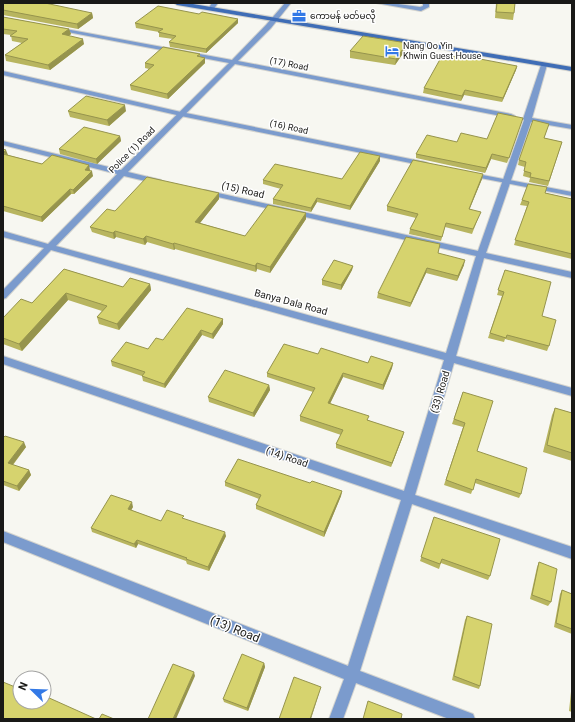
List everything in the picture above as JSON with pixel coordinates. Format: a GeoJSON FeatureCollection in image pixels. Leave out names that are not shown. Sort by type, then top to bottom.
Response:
{"type":"FeatureCollection","features":[{"type":"Feature","properties":{"kind":"main road"},"geometry":{"type":"LineString","coordinates":[[177,3],[213,6],[277,19],[572,69]]}},
{"type":"Feature","properties":{"kind":"street","name":"Police (1) Road"},"geometry":{"type":"LineString","coordinates":[[3,296],[49,247],[277,19],[288,3]]}},
{"type":"Feature","properties":{"kind":"street"},"geometry":{"type":"LineString","coordinates":[[379,3],[421,9],[426,7],[426,3]]}},
{"type":"Feature","properties":{"kind":"street","name":"(17) Road"},"geometry":{"type":"LineString","coordinates":[[49,27],[528,120],[572,127]]}},
{"type":"Feature","properties":{"kind":"street","name":"(33) Road"},"geometry":{"type":"LineString","coordinates":[[336,719],[352,675],[408,498],[481,255],[528,120],[544,65]]}},
{"type":"Feature","properties":{"kind":"street","name":"(16) Road"},"geometry":{"type":"LineString","coordinates":[[3,73],[181,114],[437,167]]}},
{"type":"Feature","properties":{"kind":"street"},"geometry":{"type":"LineString","coordinates":[[3,143],[123,174],[169,184]]}},
{"type":"Feature","properties":{"kind":"street"},"geometry":{"type":"LineString","coordinates":[[460,172],[572,194]]}},
{"type":"Feature","properties":{"kind":"street","name":"(15) Road"},"geometry":{"type":"LineString","coordinates":[[193,190],[572,275]]}},
{"type":"Feature","properties":{"kind":"street","name":"Banya Dala Road"},"geometry":{"type":"LineString","coordinates":[[3,234],[572,392]]}},
{"type":"Feature","properties":{"kind":"street","name":"(14) Road"},"geometry":{"type":"LineString","coordinates":[[3,360],[572,553]]}},
{"type":"Feature","properties":{"kind":"street","name":"(13) Road"},"geometry":{"type":"LineString","coordinates":[[3,536],[352,675],[468,719]]}},
{"type":"Feature","properties":{"kind":"building"},"geometry":{"type":"Polygon","coordinates":[[[3,3],[45,3],[92,13],[77,24],[3,10],[3,3]]]}},
{"type":"Feature","properties":{"kind":"building"},"geometry":{"type":"Polygon","coordinates":[[[497,3],[515,3],[514,13],[496,12],[497,3]]]}},
{"type":"Feature","properties":{"kind":"building"},"geometry":{"type":"Polygon","coordinates":[[[158,6],[199,14],[202,12],[238,19],[206,49],[169,42],[176,36],[158,32],[163,29],[135,23],[158,6]]]}},
{"type":"Feature","properties":{"kind":"building"},"geometry":{"type":"Polygon","coordinates":[[[3,17],[69,29],[62,34],[83,39],[48,65],[5,55],[28,39],[10,36],[17,31],[3,29],[3,17]]]}},
{"type":"Feature","properties":{"kind":"building"},"geometry":{"type":"Polygon","coordinates":[[[363,36],[407,43],[396,59],[350,51],[363,36]]]}},
{"type":"Feature","properties":{"kind":"building"},"geometry":{"type":"Polygon","coordinates":[[[163,47],[200,54],[197,56],[205,58],[167,94],[130,85],[154,65],[145,63],[163,47]]]}},
{"type":"Feature","properties":{"kind":"building"},"geometry":{"type":"Polygon","coordinates":[[[443,54],[457,57],[459,55],[517,66],[503,98],[465,90],[462,96],[424,88],[443,54]]]}},
{"type":"Feature","properties":{"kind":"building"},"geometry":{"type":"Polygon","coordinates":[[[86,96],[125,105],[107,120],[68,111],[86,96]]]}},
{"type":"Feature","properties":{"kind":"building"},"geometry":{"type":"Polygon","coordinates":[[[498,113],[523,118],[509,158],[492,154],[486,168],[416,154],[427,135],[457,142],[461,133],[487,139],[498,113]]]}},
{"type":"Feature","properties":{"kind":"building"},"geometry":{"type":"Polygon","coordinates":[[[533,120],[549,124],[544,138],[562,142],[549,181],[530,177],[531,173],[524,171],[526,162],[519,160],[533,120]]]}},
{"type":"Feature","properties":{"kind":"building"},"geometry":{"type":"Polygon","coordinates":[[[84,127],[120,136],[96,159],[59,149],[84,127]]]}},
{"type":"Feature","properties":{"kind":"building"},"geometry":{"type":"Polygon","coordinates":[[[360,152],[380,156],[350,206],[317,198],[311,208],[273,199],[283,185],[263,180],[275,164],[342,179],[360,152]]]}},
{"type":"Feature","properties":{"kind":"building"},"geometry":{"type":"Polygon","coordinates":[[[3,154],[42,164],[52,155],[89,165],[85,170],[92,171],[73,190],[70,189],[41,217],[3,206],[3,154]]]}},
{"type":"Feature","properties":{"kind":"building"},"geometry":{"type":"Polygon","coordinates":[[[413,160],[483,174],[469,209],[481,212],[473,229],[446,223],[442,237],[410,229],[418,214],[387,206],[413,160]]]}},
{"type":"Feature","properties":{"kind":"building"},"geometry":{"type":"Polygon","coordinates":[[[147,177],[219,193],[195,222],[245,236],[268,205],[306,213],[270,267],[257,263],[255,266],[146,236],[143,239],[115,231],[113,233],[90,227],[107,209],[115,211],[147,177]]]}},
{"type":"Feature","properties":{"kind":"building"},"geometry":{"type":"Polygon","coordinates":[[[528,184],[547,187],[545,193],[572,199],[572,254],[515,240],[529,202],[522,200],[528,184]]]}},
{"type":"Feature","properties":{"kind":"building"},"geometry":{"type":"Polygon","coordinates":[[[406,237],[440,244],[438,253],[465,260],[458,276],[427,268],[411,303],[378,293],[406,237]]]}},
{"type":"Feature","properties":{"kind":"building"},"geometry":{"type":"Polygon","coordinates":[[[334,260],[353,266],[341,285],[322,280],[334,260]]]}},
{"type":"Feature","properties":{"kind":"building"},"geometry":{"type":"Polygon","coordinates":[[[64,269],[123,287],[130,278],[150,284],[117,324],[97,317],[107,306],[66,293],[19,344],[3,338],[3,318],[21,299],[32,303],[64,269]]]}},
{"type":"Feature","properties":{"kind":"building"},"geometry":{"type":"Polygon","coordinates":[[[505,270],[551,282],[542,316],[556,320],[549,346],[507,335],[506,338],[490,333],[504,292],[498,290],[505,270]]]}},
{"type":"Feature","properties":{"kind":"building"},"geometry":{"type":"Polygon","coordinates":[[[187,308],[223,319],[212,334],[201,330],[164,384],[142,376],[145,372],[111,361],[126,342],[148,349],[156,338],[163,340],[187,308]]]}},
{"type":"Feature","properties":{"kind":"building"},"geometry":{"type":"Polygon","coordinates":[[[284,344],[318,354],[321,348],[368,363],[371,356],[393,363],[383,385],[343,373],[328,403],[369,416],[367,420],[404,432],[392,463],[336,444],[343,430],[300,416],[315,388],[267,373],[284,344]]]}},
{"type":"Feature","properties":{"kind":"building"},"geometry":{"type":"Polygon","coordinates":[[[225,370],[269,385],[253,413],[208,397],[225,370]]]}},
{"type":"Feature","properties":{"kind":"building"},"geometry":{"type":"Polygon","coordinates":[[[463,392],[493,401],[477,451],[527,468],[521,494],[476,479],[473,490],[446,480],[465,423],[454,419],[463,392]]]}},
{"type":"Feature","properties":{"kind":"building"},"geometry":{"type":"Polygon","coordinates":[[[555,408],[572,413],[572,453],[547,445],[555,408]]]}},
{"type":"Feature","properties":{"kind":"building"},"geometry":{"type":"Polygon","coordinates":[[[5,436],[24,442],[8,463],[29,470],[17,486],[3,481],[3,438],[5,436]]]}},
{"type":"Feature","properties":{"kind":"building"},"geometry":{"type":"Polygon","coordinates":[[[238,459],[310,483],[312,481],[342,491],[324,532],[256,505],[261,495],[225,482],[238,459]]]}},
{"type":"Feature","properties":{"kind":"building"},"geometry":{"type":"Polygon","coordinates":[[[111,495],[132,502],[128,509],[161,521],[167,510],[184,516],[182,518],[225,532],[208,567],[137,540],[134,544],[91,528],[111,495]]]}},
{"type":"Feature","properties":{"kind":"building"},"geometry":{"type":"Polygon","coordinates":[[[434,517],[500,539],[490,576],[442,559],[440,564],[421,557],[434,517]]]}},
{"type":"Feature","properties":{"kind":"building"},"geometry":{"type":"Polygon","coordinates":[[[539,562],[557,569],[551,602],[532,595],[539,562]]]}},
{"type":"Feature","properties":{"kind":"building"},"geometry":{"type":"Polygon","coordinates":[[[562,590],[572,594],[572,629],[556,623],[562,590]]]}},
{"type":"Feature","properties":{"kind":"building"},"geometry":{"type":"Polygon","coordinates":[[[467,616],[492,624],[480,686],[454,676],[467,616]]]}},
{"type":"Feature","properties":{"kind":"building"},"geometry":{"type":"Polygon","coordinates":[[[242,654],[264,663],[247,708],[223,699],[242,654]]]}},
{"type":"Feature","properties":{"kind":"building"},"geometry":{"type":"Polygon","coordinates":[[[173,664],[194,672],[173,719],[148,719],[173,664]]]}},
{"type":"Feature","properties":{"kind":"building"},"geometry":{"type":"Polygon","coordinates":[[[294,677],[321,687],[310,719],[279,719],[294,677]]]}},
{"type":"Feature","properties":{"kind":"building"},"geometry":{"type":"Polygon","coordinates":[[[3,682],[12,686],[12,710],[52,710],[52,699],[96,719],[3,719],[3,682]]]}},
{"type":"Feature","properties":{"kind":"building"},"geometry":{"type":"Polygon","coordinates":[[[368,701],[402,714],[401,719],[363,719],[368,701]]]}},
{"type":"Feature","properties":{"kind":"building"},"geometry":{"type":"Polygon","coordinates":[[[102,714],[114,719],[99,719],[102,714]]]}},
{"type":"Feature","properties":{"kind":"place","name":"ကောမန် မတ်မလီု"},"geometry":{"type":"Point","coordinates":[299,16]}},
{"type":"Feature","properties":{"kind":"place","name":"Nang Oo Yin Khwin Guest House"},"geometry":{"type":"Point","coordinates":[392,51]}}]}
